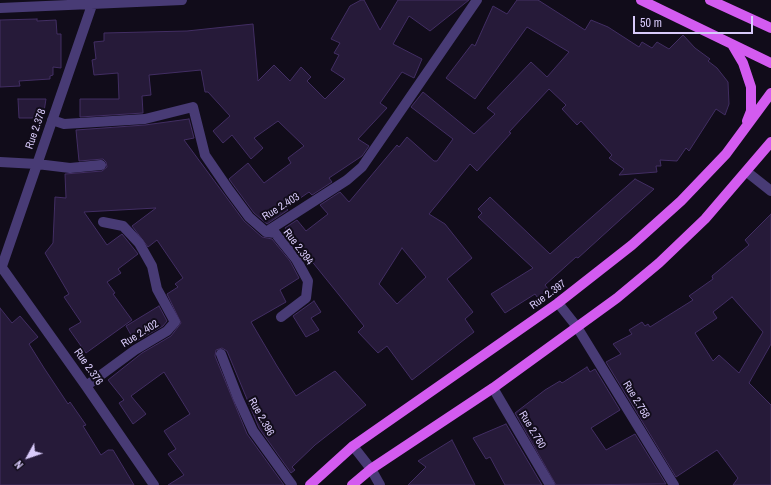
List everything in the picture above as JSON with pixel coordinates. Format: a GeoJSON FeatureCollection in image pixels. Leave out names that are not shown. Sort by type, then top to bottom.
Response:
{"type":"FeatureCollection","features":[{"type":"Feature","properties":{"kind":"main road"},"geometry":{"type":"LineString","coordinates":[[641,0],[733,46],[771,63]]}},
{"type":"Feature","properties":{"kind":"main road"},"geometry":{"type":"LineString","coordinates":[[710,0],[771,28]]}},
{"type":"Feature","properties":{"kind":"main road"},"geometry":{"type":"LineString","coordinates":[[760,23],[771,22]]}},
{"type":"Feature","properties":{"kind":"main road"},"geometry":{"type":"LineString","coordinates":[[733,46],[744,63],[751,87],[751,110],[744,130]]}},
{"type":"Feature","properties":{"kind":"main road","name":"Rue 2.397"},"geometry":{"type":"LineString","coordinates":[[310,485],[353,446],[558,303],[632,245],[681,201],[726,154],[771,93]]}},
{"type":"Feature","properties":{"kind":"main road"},"geometry":{"type":"LineString","coordinates":[[352,485],[372,469],[493,388],[617,298],[659,263],[705,219],[747,172],[771,142]]}},
{"type":"Feature","properties":{"kind":"street"},"geometry":{"type":"LineString","coordinates":[[0,8],[92,2],[181,0]]}},
{"type":"Feature","properties":{"kind":"street","name":"Rue 2.403"},"geometry":{"type":"LineString","coordinates":[[52,120],[64,124],[145,119],[193,107],[205,154],[249,217],[266,232],[347,180],[362,167],[477,0]]}},
{"type":"Feature","properties":{"kind":"street","name":"Rue 2.378"},"geometry":{"type":"LineString","coordinates":[[1,265],[92,2]]}},
{"type":"Feature","properties":{"kind":"street"},"geometry":{"type":"LineString","coordinates":[[0,162],[70,168],[101,165]]}},
{"type":"Feature","properties":{"kind":"street"},"geometry":{"type":"LineString","coordinates":[[747,172],[771,191]]}},
{"type":"Feature","properties":{"kind":"street","name":"Rue 2.402"},"geometry":{"type":"LineString","coordinates":[[86,386],[135,350],[167,331],[175,322],[157,289],[152,266],[139,243],[123,226],[103,222]]}},
{"type":"Feature","properties":{"kind":"street","name":"Rue 2.394"},"geometry":{"type":"LineString","coordinates":[[266,232],[275,233],[296,259],[308,281],[306,298],[281,317]]}},
{"type":"Feature","properties":{"kind":"street","name":"Rue 2.376"},"geometry":{"type":"LineString","coordinates":[[1,265],[154,485]]}},
{"type":"Feature","properties":{"kind":"street","name":"Rue 2.758"},"geometry":{"type":"LineString","coordinates":[[558,303],[577,327],[674,485]]}},
{"type":"Feature","properties":{"kind":"street","name":"Rue 2.396"},"geometry":{"type":"LineString","coordinates":[[221,354],[253,431],[292,485]]}},
{"type":"Feature","properties":{"kind":"street","name":"Rue 2.760"},"geometry":{"type":"LineString","coordinates":[[493,388],[550,485]]}},
{"type":"Feature","properties":{"kind":"street"},"geometry":{"type":"LineString","coordinates":[[353,446],[372,469],[380,485]]}},
{"type":"Feature","properties":{"kind":"building"},"geometry":{"type":"Polygon","coordinates":[[[364,0],[380,30],[398,0],[469,0],[430,31],[409,16],[393,44],[422,59],[414,78],[402,72],[380,103],[387,108],[358,139],[369,146],[362,156],[329,178],[332,182],[312,195],[309,192],[286,208],[288,210],[267,224],[254,213],[229,179],[248,163],[264,183],[291,163],[288,158],[304,146],[278,121],[254,138],[263,148],[251,159],[232,135],[223,143],[213,131],[230,116],[208,92],[205,92],[201,70],[149,75],[151,95],[142,96],[143,113],[80,117],[80,99],[119,99],[118,73],[94,75],[92,60],[96,59],[94,42],[104,41],[104,33],[187,31],[253,24],[258,81],[274,65],[290,81],[301,67],[311,77],[307,81],[325,99],[345,79],[331,70],[339,55],[334,53],[340,43],[331,39],[350,6],[364,0]]]}},
{"type":"Feature","properties":{"kind":"building"},"geometry":{"type":"Polygon","coordinates":[[[517,0],[538,0],[585,30],[591,20],[608,27],[639,47],[642,42],[652,48],[657,42],[669,49],[683,35],[695,48],[710,59],[708,61],[717,68],[728,82],[729,104],[725,115],[716,109],[689,151],[686,148],[677,161],[660,160],[661,166],[656,166],[657,172],[619,175],[624,169],[609,158],[612,155],[581,121],[577,125],[562,109],[566,105],[549,89],[509,132],[511,133],[477,171],[470,164],[429,214],[445,224],[472,258],[447,279],[473,312],[465,319],[474,332],[412,380],[387,346],[378,353],[358,332],[364,326],[285,228],[297,220],[306,231],[328,214],[320,205],[340,192],[349,202],[397,145],[399,147],[407,137],[434,161],[437,161],[453,139],[411,107],[423,92],[474,134],[495,114],[487,108],[531,62],[547,77],[569,52],[527,27],[475,99],[446,78],[472,44],[475,46],[493,6],[507,14],[517,0]],[[402,248],[379,284],[397,304],[426,277],[402,248]]]}},
{"type":"Feature","properties":{"kind":"building"},"geometry":{"type":"Polygon","coordinates":[[[37,19],[37,21],[56,20],[57,34],[61,34],[61,68],[53,67],[53,75],[50,76],[50,79],[19,81],[20,86],[0,87],[0,20],[37,19]]]}},
{"type":"Feature","properties":{"kind":"building"},"geometry":{"type":"Polygon","coordinates":[[[18,99],[46,99],[43,118],[19,118],[18,99]]]}},
{"type":"Feature","properties":{"kind":"building"},"geometry":{"type":"Polygon","coordinates":[[[189,119],[194,138],[184,140],[244,221],[262,237],[272,239],[290,261],[299,278],[280,290],[286,302],[251,322],[277,366],[296,396],[335,371],[366,405],[315,445],[292,467],[295,470],[291,473],[259,428],[227,351],[222,348],[216,350],[215,356],[247,434],[284,485],[168,485],[184,475],[168,454],[176,449],[164,431],[190,414],[164,372],[131,396],[146,414],[133,424],[119,403],[124,400],[108,380],[142,353],[171,336],[181,323],[167,294],[178,287],[175,284],[183,278],[157,240],[148,247],[132,226],[156,208],[84,212],[107,245],[122,234],[138,254],[118,269],[121,273],[107,282],[115,293],[113,294],[132,320],[86,353],[69,329],[81,322],[64,297],[69,294],[45,253],[53,243],[55,197],[66,198],[65,174],[102,171],[107,167],[106,162],[103,159],[79,161],[76,130],[145,125],[189,119]]]}},
{"type":"Feature","properties":{"kind":"building"},"geometry":{"type":"Polygon","coordinates":[[[635,179],[654,189],[578,258],[576,257],[545,285],[551,293],[540,301],[535,294],[505,313],[491,294],[533,268],[478,217],[482,213],[478,209],[490,197],[550,254],[635,179]]]}},
{"type":"Feature","properties":{"kind":"building"},"geometry":{"type":"Polygon","coordinates":[[[771,214],[771,344],[749,383],[771,405],[771,485],[733,485],[738,478],[717,450],[676,477],[606,362],[621,354],[613,344],[632,334],[629,330],[642,322],[645,326],[648,324],[650,327],[693,300],[689,296],[713,279],[712,276],[749,245],[745,240],[771,214]],[[732,297],[713,312],[717,318],[695,333],[713,361],[719,355],[739,373],[763,332],[732,297]]]}},
{"type":"Feature","properties":{"kind":"building"},"geometry":{"type":"Polygon","coordinates":[[[314,301],[321,312],[311,318],[319,330],[306,337],[293,316],[314,301]]]}},
{"type":"Feature","properties":{"kind":"building"},"geometry":{"type":"Polygon","coordinates":[[[159,306],[167,321],[163,326],[135,342],[126,326],[159,306]]]}},
{"type":"Feature","properties":{"kind":"building"},"geometry":{"type":"Polygon","coordinates":[[[0,308],[12,323],[20,316],[38,337],[29,344],[44,368],[68,404],[70,402],[86,425],[83,426],[101,455],[108,450],[113,450],[134,485],[0,485],[0,308]]]}},
{"type":"Feature","properties":{"kind":"building"},"geometry":{"type":"Polygon","coordinates":[[[587,367],[590,372],[595,369],[620,410],[591,428],[606,450],[635,434],[666,484],[556,485],[515,413],[545,390],[560,381],[562,383],[587,367]]]}},
{"type":"Feature","properties":{"kind":"building"},"geometry":{"type":"Polygon","coordinates":[[[506,424],[542,485],[505,485],[490,457],[486,459],[473,438],[506,424]]]}},
{"type":"Feature","properties":{"kind":"building"},"geometry":{"type":"Polygon","coordinates":[[[452,440],[475,485],[408,485],[426,467],[418,461],[452,440]]]}}]}
